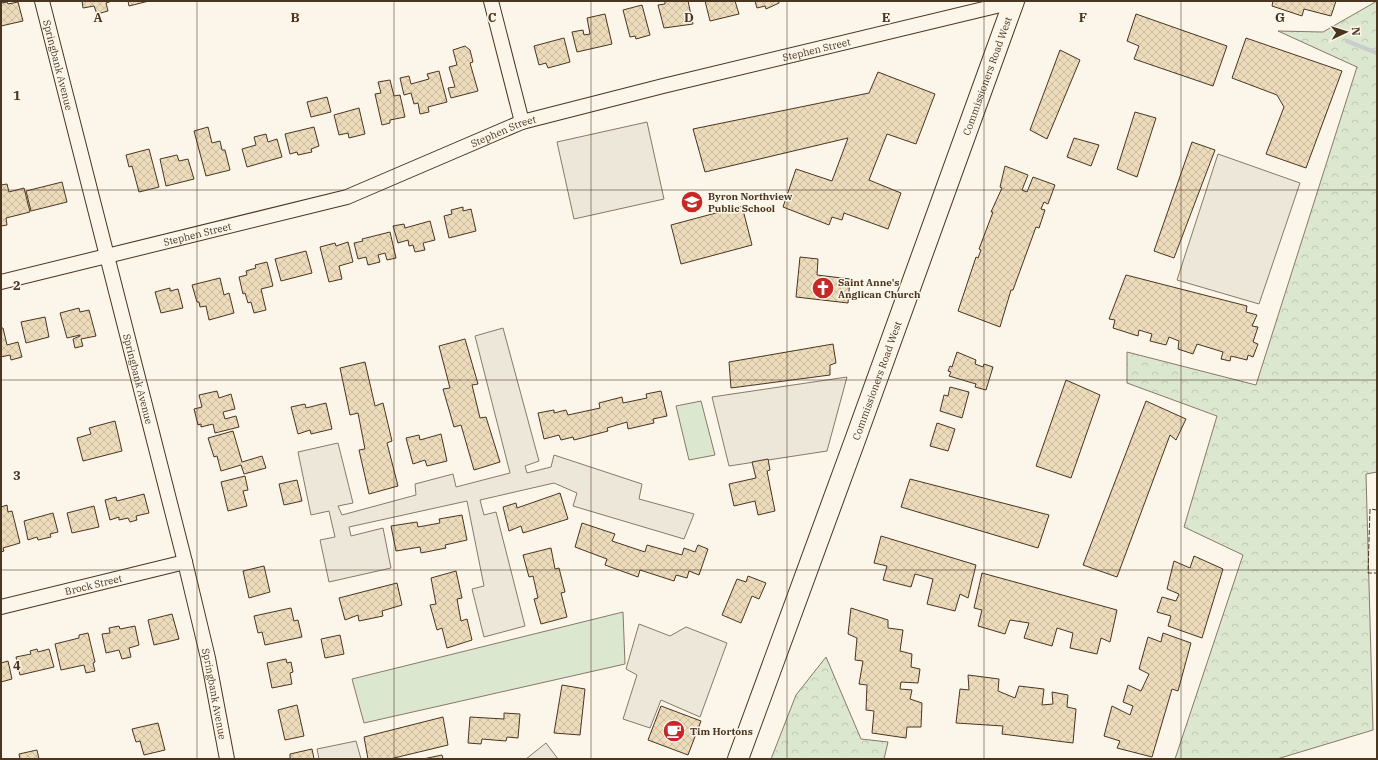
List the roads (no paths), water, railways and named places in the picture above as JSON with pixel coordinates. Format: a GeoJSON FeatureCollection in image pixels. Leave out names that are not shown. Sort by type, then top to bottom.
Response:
{"type":"FeatureCollection","features":[{"type":"Feature","properties":{"kind":"main road","name":"Commissioners Road West"},"geometry":{"type":"LineString","coordinates":[[738,759],[1014,2]]}},
{"type":"Feature","properties":{"kind":"street","name":"Springbank Avenue"},"geometry":{"type":"LineString","coordinates":[[42,1],[108,255],[185,562],[208,658],[227,759]]}},
{"type":"Feature","properties":{"kind":"street"},"geometry":{"type":"LineString","coordinates":[[490,1],[522,122]]}},
{"type":"Feature","properties":{"kind":"street","name":"Stephen Street"},"geometry":{"type":"LineString","coordinates":[[1,282],[347,197],[522,122],[679,82],[1014,2]]}},
{"type":"Feature","properties":{"kind":"street","name":"Brock Street"},"geometry":{"type":"LineString","coordinates":[[1,607],[185,562]]}},
{"type":"Feature","properties":{"kind":"waterway"},"geometry":{"type":"LineString","coordinates":[[1347,41],[1377,53]]}},
{"type":"Feature","properties":{"kind":"place","name":"Byron Northview Public School"},"geometry":{"type":"Point","coordinates":[692,202]}},
{"type":"Feature","properties":{"kind":"place","name":"Saint Anne's Anglican Church"},"geometry":{"type":"Point","coordinates":[823,288]}},
{"type":"Feature","properties":{"kind":"place","name":"Tim Hortons"},"geometry":{"type":"Point","coordinates":[674,731]}}]}
